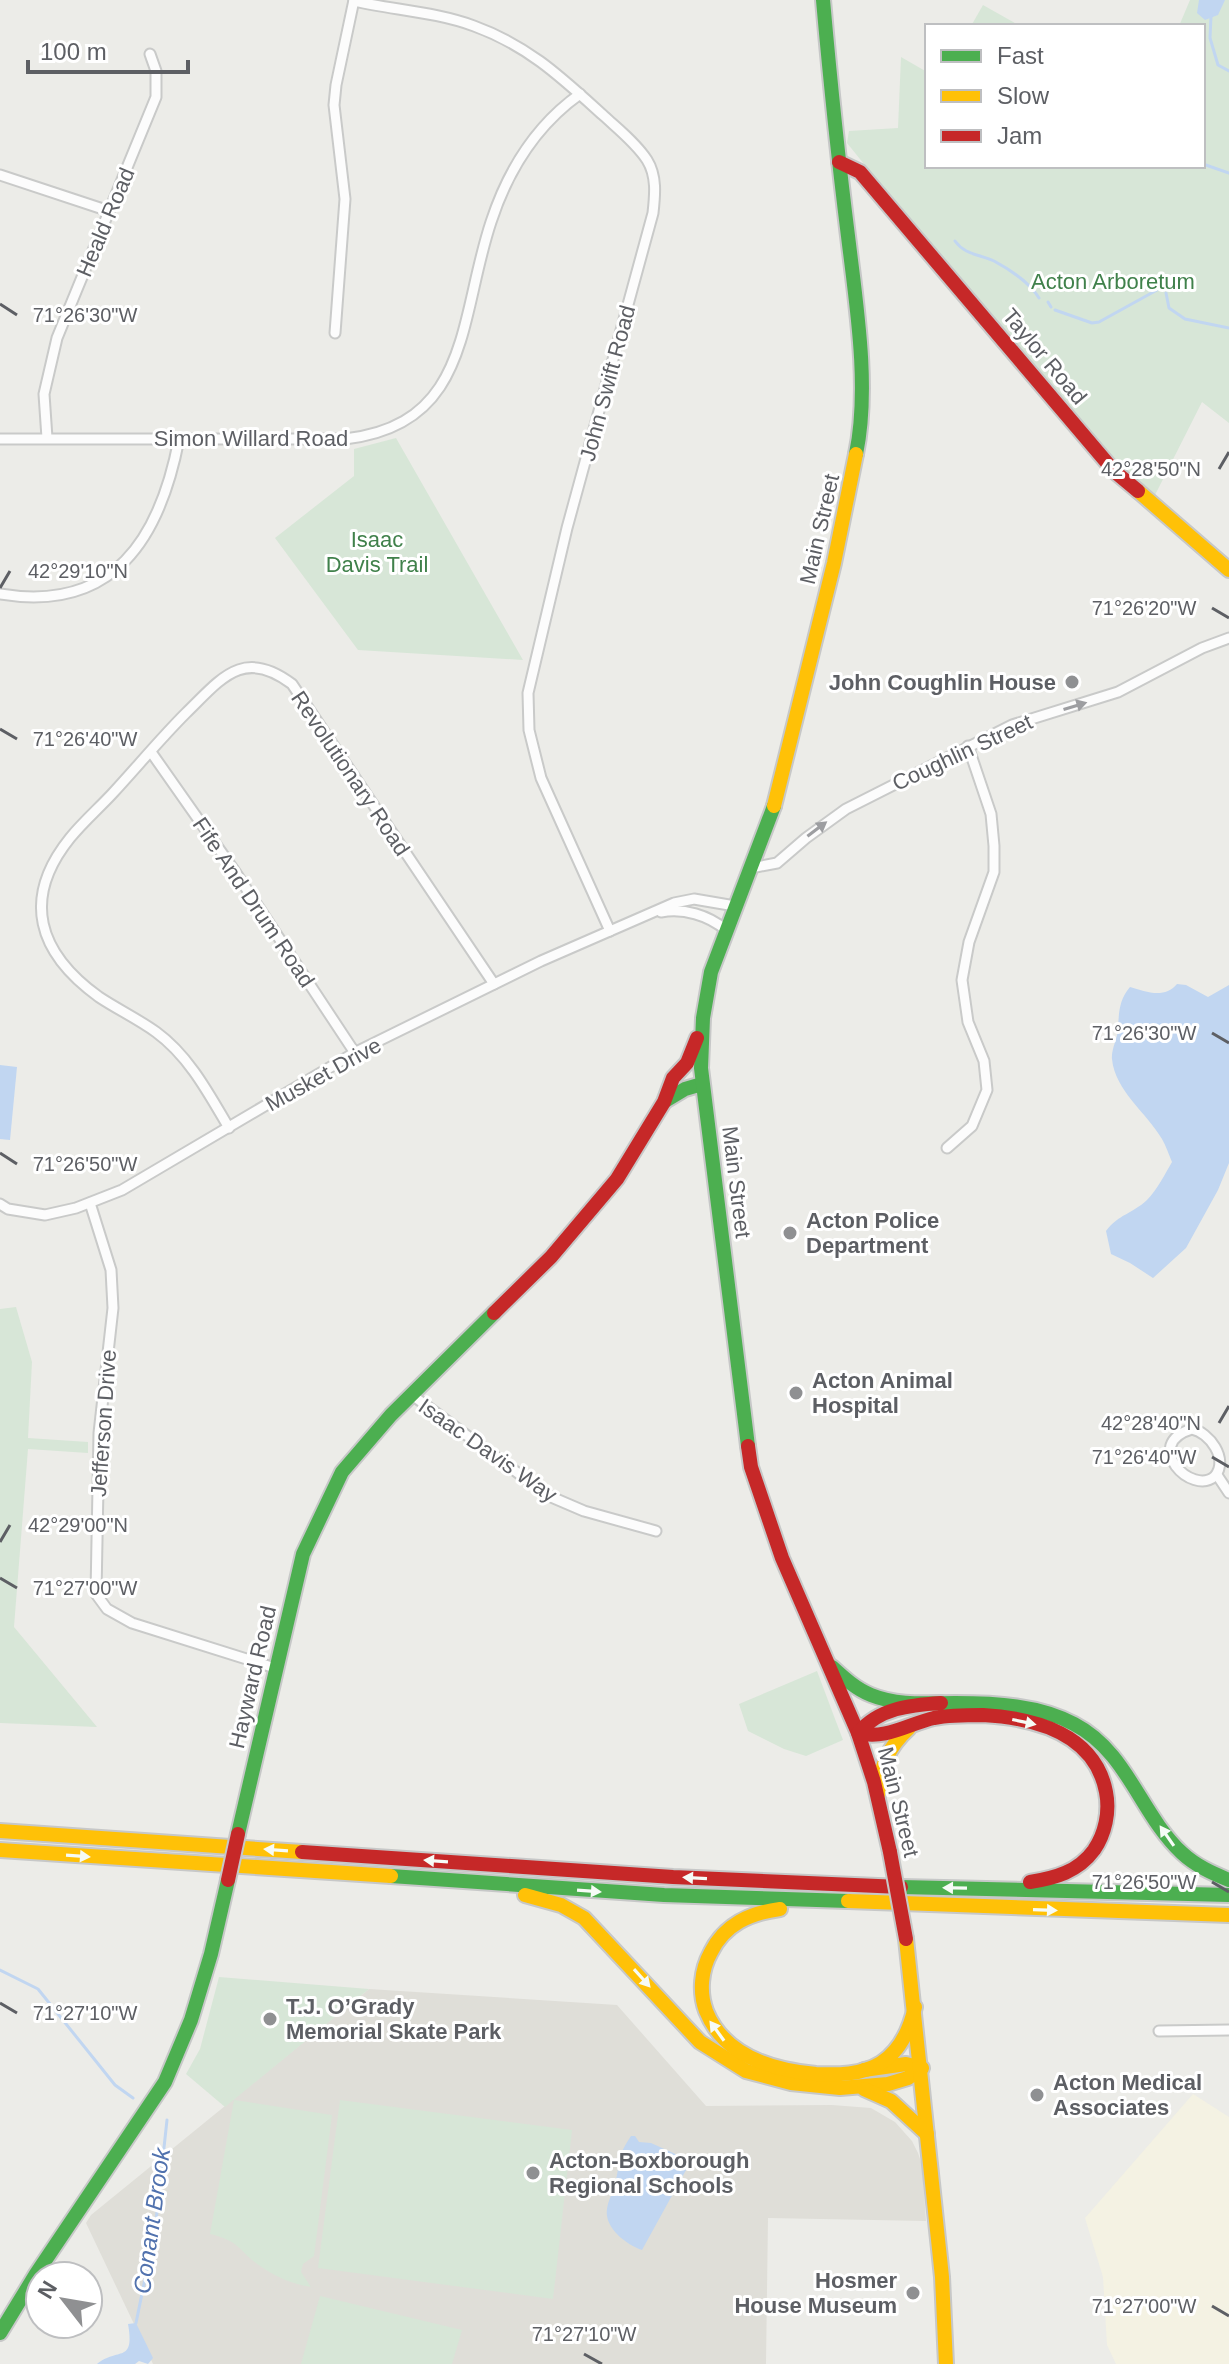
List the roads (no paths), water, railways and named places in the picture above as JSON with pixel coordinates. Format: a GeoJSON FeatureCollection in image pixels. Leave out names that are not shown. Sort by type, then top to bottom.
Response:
{"type":"FeatureCollection","features":[{"type":"Feature","properties":{"kind":"main road","name":"Main Street"},"geometry":{"type":"LineString","coordinates":[[823,0],[858,323],[861,376],[859,442],[853,484],[776,802],[711,972],[703,1018],[701,1068],[751,1467],[782,1558],[832,1667],[858,1733],[878,1795],[890,1852],[906,1939],[922,2068],[942,2277],[946,2364]]}},
{"type":"Feature","properties":{"kind":"main road","name":"Taylor Road"},"geometry":{"type":"LineString","coordinates":[[839,162],[860,172],[1114,471],[1229,570]]}},
{"type":"Feature","properties":{"kind":"main road","name":"Hayward Road"},"geometry":{"type":"LineString","coordinates":[[0,2333],[165,2082],[181,2047],[228,1880],[303,1554],[328,1497],[364,1443],[560,1248],[617,1179],[664,1102],[673,1078],[690,1057],[703,1018]]}},
{"type":"Feature","properties":{"kind":"main road"},"geometry":{"type":"LineString","coordinates":[[680,1072],[695,1066],[701,1068]]}},
{"type":"Feature","properties":{"kind":"main road"},"geometry":{"type":"LineString","coordinates":[[664,1102],[685,1089],[702,1084]]}},
{"type":"Feature","properties":{"kind":"main road"},"geometry":{"type":"LineString","coordinates":[[832,1667],[855,1686],[874,1696],[902,1701],[982,1703],[1023,1708],[1060,1717],[1085,1729],[1120,1761],[1182,1855],[1204,1871],[1229,1880]]}},
{"type":"Feature","properties":{"kind":"main road"},"geometry":{"type":"LineString","coordinates":[[858,1733],[870,1721],[890,1712],[941,1703]]}},
{"type":"Feature","properties":{"kind":"main road"},"geometry":{"type":"LineString","coordinates":[[858,1733],[875,1736],[945,1716],[969,1715],[1013,1720],[1069,1737],[1096,1761],[1108,1800],[1106,1821],[1098,1843],[1087,1858],[1074,1869],[1054,1878],[985,1889]]}},
{"type":"Feature","properties":{"kind":"main road"},"geometry":{"type":"LineString","coordinates":[[878,1795],[880,1770],[888,1750],[901,1734],[920,1722]]}},
{"type":"Feature","properties":{"kind":"main road"},"geometry":{"type":"LineString","coordinates":[[0,1831],[647,1875],[1229,1895]]}},
{"type":"Feature","properties":{"kind":"main road"},"geometry":{"type":"LineString","coordinates":[[0,1850],[484,1884],[831,1903],[1229,1915]]}},
{"type":"Feature","properties":{"kind":"main road"},"geometry":{"type":"LineString","coordinates":[[484,1884],[554,1903],[584,1918],[689,2031],[728,2062],[784,2083],[846,2086],[881,2094],[927,2134]]}},
{"type":"Feature","properties":{"kind":"main road"},"geometry":{"type":"LineString","coordinates":[[831,1903],[761,1911],[746,1916],[718,1939],[707,1960],[702,1983],[708,2019],[725,2042],[756,2061],[806,2073],[837,2074],[895,2064],[922,2068]]}},
{"type":"Feature","properties":{"kind":"main road"},"geometry":{"type":"LineString","coordinates":[[864,2070],[883,2062],[898,2048],[909,2030],[915,2007]]}},
{"type":"Feature","properties":{"kind":"main road"},"geometry":{"type":"LineString","coordinates":[[846,2086],[903,2080],[922,2068]]}},
{"type":"Feature","properties":{"kind":"street","name":"John Swift Road"},"geometry":{"type":"LineString","coordinates":[[354,1],[440,17],[473,26],[519,46],[580,94],[631,141],[647,160],[656,192],[653,213],[544,619],[528,693],[527,718],[541,778],[610,931]]}},
{"type":"Feature","properties":{"kind":"street"},"geometry":{"type":"LineString","coordinates":[[335,333],[345,199],[334,105],[354,1]]}},
{"type":"Feature","properties":{"kind":"street","name":"Heald Road"},"geometry":{"type":"LineString","coordinates":[[47,438],[44,394],[57,338],[156,97],[156,71],[150,54]]}},
{"type":"Feature","properties":{"kind":"street","name":"Simon Willard Road"},"geometry":{"type":"LineString","coordinates":[[0,439],[345,439],[382,433],[411,419],[439,391],[454,361],[492,220],[517,163],[533,137],[556,112],[580,94]]}},
{"type":"Feature","properties":{"kind":"street"},"geometry":{"type":"LineString","coordinates":[[0,175],[109,211]]}},
{"type":"Feature","properties":{"kind":"street"},"geometry":{"type":"LineString","coordinates":[[0,594],[35,597],[72,592],[107,576],[123,564],[149,532],[157,516],[179,439]]}},
{"type":"Feature","properties":{"kind":"street","name":"Coughlin Street"},"geometry":{"type":"LineString","coordinates":[[751,868],[777,863],[846,809],[968,746],[1012,725],[1118,692],[1202,648],[1229,638]]}},
{"type":"Feature","properties":{"kind":"street","name":"Revolutionary Road"},"geometry":{"type":"LineString","coordinates":[[229,1128],[207,1090],[169,1043],[98,996],[59,961],[43,930],[42,895],[48,872],[83,823],[231,672],[241,667],[269,669],[292,684],[494,984]]}},
{"type":"Feature","properties":{"kind":"street"},"geometry":{"type":"LineString","coordinates":[[947,1148],[972,1126],[987,1090],[984,1061],[968,1022],[962,980],[969,942],[994,872],[994,846],[991,814],[968,746]]}},
{"type":"Feature","properties":{"kind":"street","name":"Fife And Drum Road"},"geometry":{"type":"LineString","coordinates":[[151,752],[236,873],[355,1053]]}},
{"type":"Feature","properties":{"kind":"street","name":"Musket Drive"},"geometry":{"type":"LineString","coordinates":[[0,1204],[8,1209],[45,1215],[90,1203],[122,1190],[355,1053],[494,984],[646,915],[694,899],[735,906]]}},
{"type":"Feature","properties":{"kind":"street","name":"Musket Drive"},"geometry":{"type":"LineString","coordinates":[[646,915],[670,911],[696,914],[714,920],[726,930]]}},
{"type":"Feature","properties":{"kind":"street","name":"Jefferson Drive"},"geometry":{"type":"LineString","coordinates":[[90,1203],[111,1270],[113,1308],[99,1433],[96,1594],[107,1609],[132,1623],[275,1668]]}},
{"type":"Feature","properties":{"kind":"street","name":"Isaac Davis Way"},"geometry":{"type":"LineString","coordinates":[[412,1395],[558,1501],[656,1531]]}},
{"type":"Feature","properties":{"kind":"street"},"geometry":{"type":"LineString","coordinates":[[1217,1475],[1210,1479],[1194,1478],[1173,1467],[1170,1458],[1172,1449],[1182,1432],[1192,1429],[1212,1438],[1221,1461],[1217,1475],[1229,1493]]}},
{"type":"Feature","properties":{"kind":"street"},"geometry":{"type":"LineString","coordinates":[[1159,2031],[1229,2030]]}},
{"type":"Feature","properties":{"kind":"water"},"geometry":{"type":"Polygon","coordinates":[[[1199,0],[1225,0],[1218,15],[1205,20],[1197,13],[1199,0]]]}},
{"type":"Feature","properties":{"kind":"water"},"geometry":{"type":"Polygon","coordinates":[[[1177,984],[1186,985],[1208,997],[1229,985],[1229,1163],[1186,1248],[1153,1278],[1111,1254],[1106,1231],[1147,1200],[1172,1162],[1156,1129],[1125,1092],[1114,1071],[1112,1055],[1120,1006],[1130,987],[1161,993],[1177,984]]]}},
{"type":"Feature","properties":{"kind":"water"},"geometry":{"type":"Polygon","coordinates":[[[0,1065],[17,1067],[10,1140],[0,1139],[0,1065]]]}},
{"type":"Feature","properties":{"kind":"water"},"geometry":{"type":"Polygon","coordinates":[[[631,2136],[639,2142],[651,2143],[691,2161],[642,2250],[618,2235],[607,2216],[621,2155],[631,2136]]]}},
{"type":"Feature","properties":{"kind":"water"},"geometry":{"type":"Polygon","coordinates":[[[136,2323],[153,2358],[148,2364],[139,2361],[135,2364],[97,2364],[127,2350],[130,2337],[128,2324],[136,2323]]]}},
{"type":"Feature","properties":{"kind":"waterway"},"geometry":{"type":"LineString","coordinates":[[1211,16],[1210,38],[1218,65],[1229,71]]}},
{"type":"Feature","properties":{"kind":"waterway"},"geometry":{"type":"LineString","coordinates":[[1205,165],[1229,173]]}},
{"type":"Feature","properties":{"kind":"waterway"},"geometry":{"type":"LineString","coordinates":[[955,241],[968,252],[994,261],[1012,272],[1039,298]]}},
{"type":"Feature","properties":{"kind":"waterway"},"geometry":{"type":"LineString","coordinates":[[1055,310],[1092,323],[1099,322],[1157,290]]}},
{"type":"Feature","properties":{"kind":"waterway"},"geometry":{"type":"LineString","coordinates":[[1166,293],[1169,308],[1185,319],[1229,328]]}},
{"type":"Feature","properties":{"kind":"waterway"},"geometry":{"type":"LineString","coordinates":[[1048,302],[1051,307]]}},
{"type":"Feature","properties":{"kind":"waterway","name":"Conant Brook"},"geometry":{"type":"LineString","coordinates":[[0,1970],[38,1989],[115,2085],[133,2098]]}},
{"type":"Feature","properties":{"kind":"waterway","name":"Conant Brook"},"geometry":{"type":"LineString","coordinates":[[136,2323],[155,2230],[167,2120]]}},
{"type":"Feature","properties":{"kind":"place","name":"John Coughlin House"},"geometry":{"type":"Point","coordinates":[1072,682]}},
{"type":"Feature","properties":{"kind":"place","name":"Acton Police Department"},"geometry":{"type":"Point","coordinates":[790,1233]}},
{"type":"Feature","properties":{"kind":"place","name":"Acton Animal Hospital"},"geometry":{"type":"Point","coordinates":[796,1393]}},
{"type":"Feature","properties":{"kind":"place","name":"T.J. O’Grady Memorial Skate Park"},"geometry":{"type":"Point","coordinates":[270,2019]}},
{"type":"Feature","properties":{"kind":"place","name":"Acton Medical Associates"},"geometry":{"type":"Point","coordinates":[1037,2095]}},
{"type":"Feature","properties":{"kind":"place","name":"Acton-Boxborough Regional Schools"},"geometry":{"type":"Point","coordinates":[533,2173]}},
{"type":"Feature","properties":{"kind":"place","name":"Hosmer House Museum"},"geometry":{"type":"Point","coordinates":[913,2293]}},
{"type":"Feature","properties":{"kind":"park label","name":"Acton Arboretum"},"geometry":{"type":"Point","coordinates":[1113,281]}},
{"type":"Feature","properties":{"kind":"park label","name":"Isaac Davis Trail"},"geometry":{"type":"Point","coordinates":[377,552]}}]}
